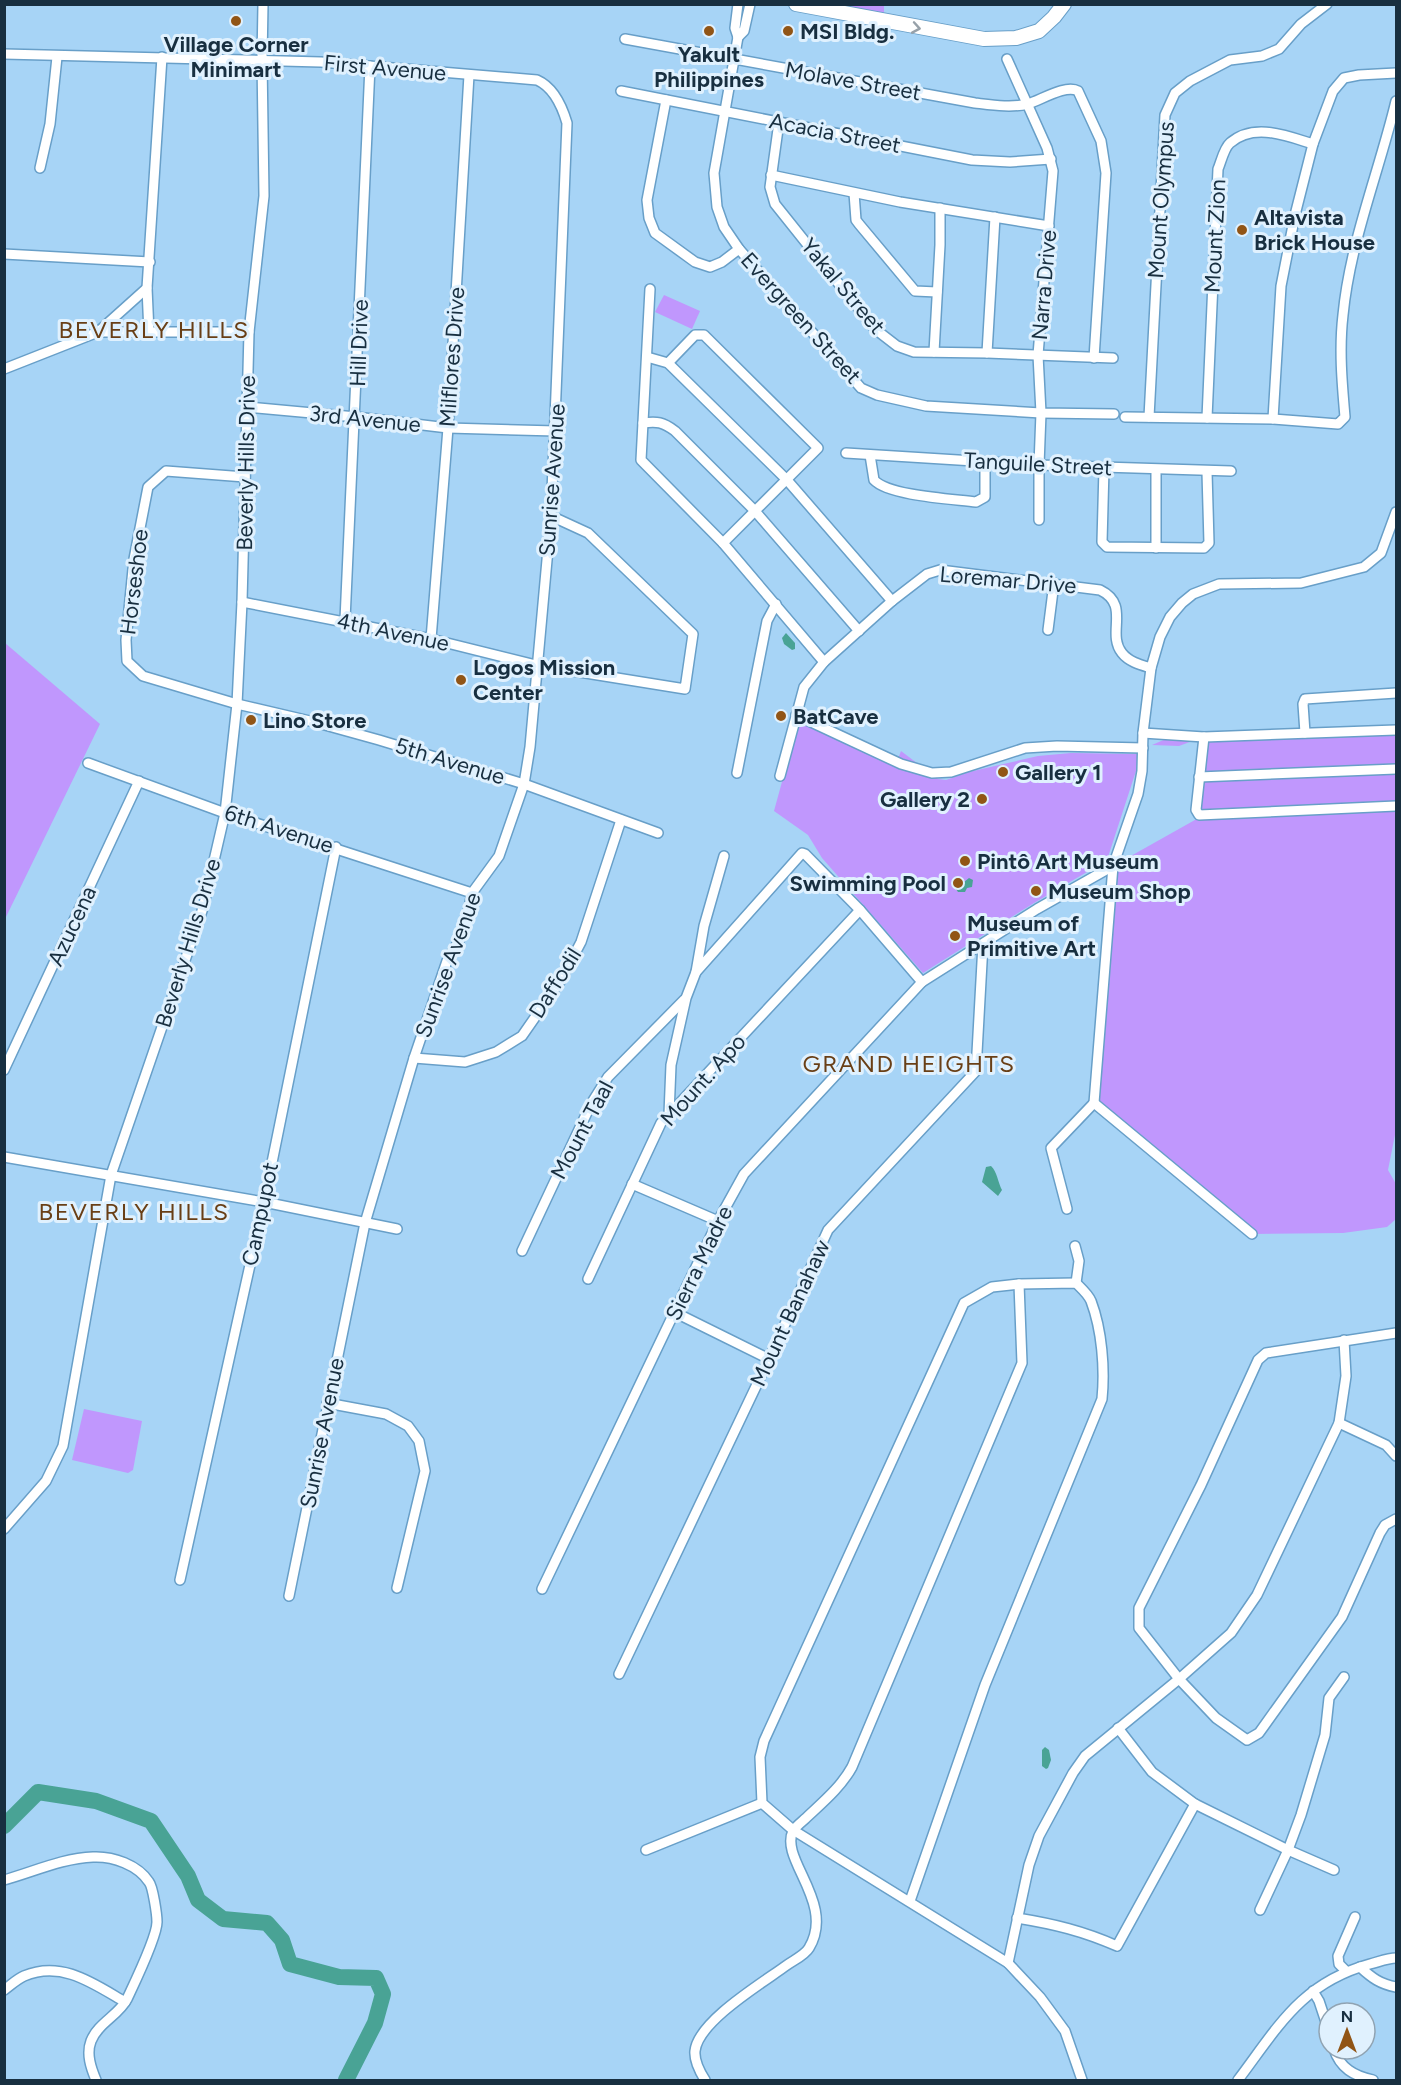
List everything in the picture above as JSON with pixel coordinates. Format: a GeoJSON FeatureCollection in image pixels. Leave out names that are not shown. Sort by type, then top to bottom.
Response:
{"type":"FeatureCollection","features":[{"type":"Feature","properties":{"kind":"main road"},"geometry":{"type":"LineString","coordinates":[[796,4],[984,39],[1024,37],[1039,31],[1064,4]]}},
{"type":"Feature","properties":{"kind":"street","name":"Beverly Hills Drive"},"geometry":{"type":"LineString","coordinates":[[4,1529],[46,1481],[63,1446],[111,1175],[203,908],[225,813],[237,704],[249,332],[264,196],[263,4]]}},
{"type":"Feature","properties":{"kind":"street"},"geometry":{"type":"LineString","coordinates":[[738,4],[735,28],[738,37],[744,31],[750,4]]}},
{"type":"Feature","properties":{"kind":"street","name":"Mount Olympus"},"geometry":{"type":"LineString","coordinates":[[1149,417],[1165,115],[1175,93],[1190,81],[1230,60],[1262,56],[1279,49],[1301,24],[1327,4]]}},
{"type":"Feature","properties":{"kind":"street"},"geometry":{"type":"LineString","coordinates":[[736,18],[747,20]]}},
{"type":"Feature","properties":{"kind":"street","name":"Evergreen Street"},"geometry":{"type":"LineString","coordinates":[[738,37],[714,173],[717,207],[724,226],[739,249],[861,388],[892,400],[926,406],[1041,413],[1114,414]]}},
{"type":"Feature","properties":{"kind":"street","name":"Molave Street"},"geometry":{"type":"LineString","coordinates":[[625,39],[975,103],[1003,106],[1027,104],[1070,88],[1078,90],[1101,141],[1106,173],[1094,358]]}},
{"type":"Feature","properties":{"kind":"street","name":"First Avenue"},"geometry":{"type":"LineString","coordinates":[[4,54],[262,60],[370,66],[537,80],[548,85]]}},
{"type":"Feature","properties":{"kind":"street"},"geometry":{"type":"LineString","coordinates":[[40,168],[50,124],[57,57]]}},
{"type":"Feature","properties":{"kind":"street"},"geometry":{"type":"LineString","coordinates":[[149,333],[147,288],[162,57]]}},
{"type":"Feature","properties":{"kind":"street","name":"Narra Drive"},"geometry":{"type":"LineString","coordinates":[[1007,59],[1051,159],[1053,171],[1038,355],[1041,413],[1039,520]]}},
{"type":"Feature","properties":{"kind":"street","name":"Hill Drive"},"geometry":{"type":"LineString","coordinates":[[345,620],[356,417],[370,66]]}},
{"type":"Feature","properties":{"kind":"street"},"geometry":{"type":"LineString","coordinates":[[1273,419],[1281,286],[1295,215],[1313,144],[1333,90],[1344,78],[1396,73]]}},
{"type":"Feature","properties":{"kind":"street","name":"Milflores Drive"},"geometry":{"type":"LineString","coordinates":[[431,639],[448,428],[469,75]]}},
{"type":"Feature","properties":{"kind":"street","name":"Sunrise Avenue"},"geometry":{"type":"LineString","coordinates":[[289,1596],[365,1223],[414,1058],[447,961],[464,932],[472,893],[499,856],[524,784],[530,747],[551,516],[567,123],[548,85]]}},
{"type":"Feature","properties":{"kind":"street","name":"Acacia Street"},"geometry":{"type":"LineString","coordinates":[[621,91],[972,160],[1010,162],[1051,159]]}},
{"type":"Feature","properties":{"kind":"street"},"geometry":{"type":"LineString","coordinates":[[666,100],[647,200],[649,218],[655,233],[695,262],[710,267],[722,262],[739,249]]}},
{"type":"Feature","properties":{"kind":"street"},"geometry":{"type":"LineString","coordinates":[[1125,417],[1273,419],[1338,424],[1345,417],[1341,373],[1343,316],[1350,270],[1365,208],[1396,101]]}},
{"type":"Feature","properties":{"kind":"street","name":"Yakal Street"},"geometry":{"type":"LineString","coordinates":[[779,122],[770,187],[775,204],[875,329],[897,346],[914,352],[1113,358]]}},
{"type":"Feature","properties":{"kind":"street","name":"Mount Zion"},"geometry":{"type":"LineString","coordinates":[[1208,418],[1218,169],[1229,144],[1245,135],[1274,131],[1313,144]]}},
{"type":"Feature","properties":{"kind":"street"},"geometry":{"type":"LineString","coordinates":[[771,175],[854,193],[1049,226]]}},
{"type":"Feature","properties":{"kind":"street"},"geometry":{"type":"LineString","coordinates":[[854,193],[859,225],[915,291],[937,292]]}},
{"type":"Feature","properties":{"kind":"street"},"geometry":{"type":"LineString","coordinates":[[934,352],[940,208]]}},
{"type":"Feature","properties":{"kind":"street"},"geometry":{"type":"LineString","coordinates":[[987,353],[996,217]]}},
{"type":"Feature","properties":{"kind":"street"},"geometry":{"type":"LineString","coordinates":[[4,254],[150,262]]}},
{"type":"Feature","properties":{"kind":"street"},"geometry":{"type":"LineString","coordinates":[[4,369],[98,332],[147,288]]}},
{"type":"Feature","properties":{"kind":"street"},"geometry":{"type":"LineString","coordinates":[[650,289],[641,460],[723,543],[824,662]]}},
{"type":"Feature","properties":{"kind":"street"},"geometry":{"type":"LineString","coordinates":[[98,332],[249,332]]}},
{"type":"Feature","properties":{"kind":"street"},"geometry":{"type":"LineString","coordinates":[[669,363],[695,335],[704,335],[818,448],[723,543]]}},
{"type":"Feature","properties":{"kind":"street"},"geometry":{"type":"LineString","coordinates":[[647,357],[669,363],[787,480],[892,601]]}},
{"type":"Feature","properties":{"kind":"street","name":"3rd Avenue"},"geometry":{"type":"LineString","coordinates":[[247,407],[448,428],[556,431]]}},
{"type":"Feature","properties":{"kind":"street"},"geometry":{"type":"LineString","coordinates":[[643,423],[656,421],[665,423],[675,430],[755,511],[859,631]]}},
{"type":"Feature","properties":{"kind":"street","name":"Tanguile Street"},"geometry":{"type":"LineString","coordinates":[[846,453],[1039,465],[1230,471]]}},
{"type":"Feature","properties":{"kind":"street"},"geometry":{"type":"LineString","coordinates":[[870,454],[874,480],[885,487],[899,492],[976,502],[985,497],[985,462]]}},
{"type":"Feature","properties":{"kind":"street"},"geometry":{"type":"LineString","coordinates":[[1104,468],[1104,545],[1107,547],[1204,548],[1209,543],[1207,471]]}},
{"type":"Feature","properties":{"kind":"street"},"geometry":{"type":"LineString","coordinates":[[1156,470],[1156,548]]}},
{"type":"Feature","properties":{"kind":"street","name":"Horseshoe"},"geometry":{"type":"LineString","coordinates":[[237,704],[143,676],[128,661],[126,640],[134,560],[148,487],[166,471],[245,477]]}},
{"type":"Feature","properties":{"kind":"street"},"geometry":{"type":"LineString","coordinates":[[1067,1209],[1051,1148],[1094,1103],[1113,866],[1138,794],[1151,668],[1160,637],[1170,617],[1182,603],[1193,594],[1219,584],[1301,583],[1364,567],[1381,553],[1396,512]]}},
{"type":"Feature","properties":{"kind":"street","name":"4th Avenue"},"geometry":{"type":"LineString","coordinates":[[242,602],[345,620],[536,665],[685,689],[693,634],[588,533],[551,516]]}},
{"type":"Feature","properties":{"kind":"street","name":"Loremar Drive"},"geometry":{"type":"LineString","coordinates":[[780,776],[804,687],[824,662],[892,601],[927,574],[940,570],[1100,590],[1106,593],[1116,606],[1118,646],[1123,654],[1132,661],[1151,668]]}},
{"type":"Feature","properties":{"kind":"street"},"geometry":{"type":"LineString","coordinates":[[1048,630],[1054,584]]}},
{"type":"Feature","properties":{"kind":"street"},"geometry":{"type":"LineString","coordinates":[[737,772],[767,621],[776,604]]}},
{"type":"Feature","properties":{"kind":"street"},"geometry":{"type":"LineString","coordinates":[[1305,734],[1303,704],[1305,699],[1396,693]]}},
{"type":"Feature","properties":{"kind":"street","name":"5th Avenue"},"geometry":{"type":"LineString","coordinates":[[237,704],[368,737],[524,784],[658,833]]}},
{"type":"Feature","properties":{"kind":"street"},"geometry":{"type":"LineString","coordinates":[[796,715],[901,764],[932,773],[951,772],[1025,748],[1057,746],[1143,748]]}},
{"type":"Feature","properties":{"kind":"street"},"geometry":{"type":"LineString","coordinates":[[1143,734],[1204,737],[1396,730]]}},
{"type":"Feature","properties":{"kind":"street"},"geometry":{"type":"LineString","coordinates":[[1204,737],[1196,810],[1199,815],[1396,807]]}},
{"type":"Feature","properties":{"kind":"street","name":"6th Avenue"},"geometry":{"type":"LineString","coordinates":[[88,763],[225,813],[472,893]]}},
{"type":"Feature","properties":{"kind":"street"},"geometry":{"type":"LineString","coordinates":[[1199,777],[1396,769]]}},
{"type":"Feature","properties":{"kind":"street","name":"Azucena"},"geometry":{"type":"LineString","coordinates":[[4,1070],[139,781]]}},
{"type":"Feature","properties":{"kind":"street","name":"Daffodil"},"geometry":{"type":"LineString","coordinates":[[414,1058],[465,1062],[496,1052],[522,1036],[561,980],[581,942],[621,820]]}},
{"type":"Feature","properties":{"kind":"street","name":"Campupot"},"geometry":{"type":"LineString","coordinates":[[180,1580],[264,1202],[336,848]]}},
{"type":"Feature","properties":{"kind":"street"},"geometry":{"type":"LineString","coordinates":[[696,972],[802,853],[860,910],[922,982]]}},
{"type":"Feature","properties":{"kind":"street"},"geometry":{"type":"LineString","coordinates":[[669,1114],[671,1065],[686,998],[696,972],[697,955],[704,926],[724,856]]}},
{"type":"Feature","properties":{"kind":"street","name":"Sierra Madre"},"geometry":{"type":"LineString","coordinates":[[542,1589],[717,1221],[744,1174],[922,982],[1037,909],[1113,866]]}},
{"type":"Feature","properties":{"kind":"street","name":"Mount. Apo"},"geometry":{"type":"LineString","coordinates":[[588,1279],[661,1123],[860,910]]}},
{"type":"Feature","properties":{"kind":"street","name":"Mount Banahaw"},"geometry":{"type":"LineString","coordinates":[[619,1674],[828,1230],[976,1071],[983,944]]}},
{"type":"Feature","properties":{"kind":"street","name":"Mount Taal"},"geometry":{"type":"LineString","coordinates":[[522,1251],[591,1104],[608,1077],[686,998]]}},
{"type":"Feature","properties":{"kind":"street"},"geometry":{"type":"LineString","coordinates":[[1094,1103],[1252,1234]]}},
{"type":"Feature","properties":{"kind":"street"},"geometry":{"type":"LineString","coordinates":[[4,1157],[264,1202],[397,1229]]}},
{"type":"Feature","properties":{"kind":"street"},"geometry":{"type":"LineString","coordinates":[[632,1184],[717,1221]]}},
{"type":"Feature","properties":{"kind":"street"},"geometry":{"type":"LineString","coordinates":[[910,1901],[985,1685],[1102,1399],[1103,1361],[1098,1330],[1090,1299],[1076,1283],[1079,1261],[1075,1246]]}},
{"type":"Feature","properties":{"kind":"street"},"geometry":{"type":"LineString","coordinates":[[1076,1283],[992,1287],[964,1303],[764,1741],[760,1757],[762,1803],[793,1830],[1008,1963],[1040,1998],[1065,2031],[1082,2080]]}},
{"type":"Feature","properties":{"kind":"street"},"geometry":{"type":"LineString","coordinates":[[705,2080],[699,2069],[695,2051],[700,2036],[723,2011],[809,1950],[816,1926],[814,1899],[793,1855],[791,1844],[793,1830],[845,1781],[852,1767],[1022,1363],[1019,1284]]}},
{"type":"Feature","properties":{"kind":"street"},"geometry":{"type":"LineString","coordinates":[[674,1312],[769,1359]]}},
{"type":"Feature","properties":{"kind":"street"},"geometry":{"type":"LineString","coordinates":[[1396,1333],[1266,1353],[1258,1360],[1202,1485],[1139,1608],[1139,1628],[1179,1679],[1229,1729],[1247,1740],[1259,1733],[1342,1617],[1380,1533],[1385,1525],[1396,1519]]}},
{"type":"Feature","properties":{"kind":"street"},"geometry":{"type":"LineString","coordinates":[[1008,1963],[1029,1865],[1039,1836],[1073,1773],[1085,1756],[1179,1679],[1230,1633],[1257,1595],[1339,1424],[1346,1376],[1344,1340]]}},
{"type":"Feature","properties":{"kind":"street"},"geometry":{"type":"LineString","coordinates":[[327,1403],[386,1414],[408,1426],[419,1441],[425,1471],[397,1588]]}},
{"type":"Feature","properties":{"kind":"street"},"geometry":{"type":"LineString","coordinates":[[1339,1424],[1386,1445],[1396,1456]]}},
{"type":"Feature","properties":{"kind":"street"},"geometry":{"type":"LineString","coordinates":[[1260,1910],[1288,1850],[1325,1735],[1329,1698],[1344,1677]]}},
{"type":"Feature","properties":{"kind":"street"},"geometry":{"type":"LineString","coordinates":[[1118,1728],[1152,1772],[1195,1804],[1334,1870]]}},
{"type":"Feature","properties":{"kind":"street"},"geometry":{"type":"LineString","coordinates":[[646,1850],[762,1803]]}},
{"type":"Feature","properties":{"kind":"street"},"geometry":{"type":"LineString","coordinates":[[1017,1918],[1062,1926],[1117,1946],[1195,1804]]}},
{"type":"Feature","properties":{"kind":"street"},"geometry":{"type":"LineString","coordinates":[[4,1880],[74,1859],[96,1857],[129,1863],[150,1883],[157,1924],[147,1955],[126,2002],[101,2026],[91,2040],[89,2055],[96,2080]]}},
{"type":"Feature","properties":{"kind":"street"},"geometry":{"type":"LineString","coordinates":[[1346,1971],[1339,1964],[1338,1956],[1354,1917]]}},
{"type":"Feature","properties":{"kind":"street"},"geometry":{"type":"LineString","coordinates":[[1238,2080],[1290,2012],[1313,1990],[1346,1971],[1396,1958]]}},
{"type":"Feature","properties":{"kind":"street"},"geometry":{"type":"LineString","coordinates":[[1360,1967],[1372,1979],[1396,1988]]}},
{"type":"Feature","properties":{"kind":"street"},"geometry":{"type":"LineString","coordinates":[[4,1990],[23,1976],[49,1970],[76,1975],[126,2002]]}},
{"type":"Feature","properties":{"kind":"street"},"geometry":{"type":"LineString","coordinates":[[1313,1990],[1319,2001]]}},
{"type":"Feature","properties":{"kind":"street"},"geometry":{"type":"LineString","coordinates":[[1341,2061],[1344,2067],[1358,2077],[1373,2080]]}},
{"type":"Feature","properties":{"kind":"shaded area"},"geometry":{"type":"Polygon","coordinates":[[[843,5],[884,5],[884,13],[843,5]]]}},
{"type":"Feature","properties":{"kind":"shaded area"},"geometry":{"type":"Polygon","coordinates":[[[664,295],[700,311],[692,329],[655,312],[664,295]]]}},
{"type":"Feature","properties":{"kind":"shaded area"},"geometry":{"type":"Polygon","coordinates":[[[786,633],[795,643],[795,649],[792,650],[784,644],[782,638],[786,633]]]}},
{"type":"Feature","properties":{"kind":"shaded area"},"geometry":{"type":"Polygon","coordinates":[[[5,643],[100,724],[5,919],[5,643]]]}},
{"type":"Feature","properties":{"kind":"shaded area"},"geometry":{"type":"Polygon","coordinates":[[[800,716],[895,767],[901,751],[938,779],[946,780],[969,772],[1038,756],[1071,753],[1138,754],[1136,771],[1108,857],[1099,865],[923,973],[822,858],[808,835],[774,811],[800,716]]]}},
{"type":"Feature","properties":{"kind":"shaded area"},"geometry":{"type":"Polygon","coordinates":[[[1305,733],[1396,735],[1396,1130],[1388,1170],[1396,1184],[1396,1219],[1387,1227],[1343,1233],[1252,1234],[1094,1103],[1113,866],[1202,816],[1199,777],[1203,737],[1179,746],[1152,745],[1175,735],[1305,733]]]}},
{"type":"Feature","properties":{"kind":"shaded area"},"geometry":{"type":"Polygon","coordinates":[[[969,878],[973,880],[972,887],[967,888],[965,892],[958,892],[956,889],[958,883],[969,878]]]}},
{"type":"Feature","properties":{"kind":"shaded area"},"geometry":{"type":"Polygon","coordinates":[[[991,1166],[1002,1190],[998,1196],[982,1182],[986,1167],[991,1166]]]}},
{"type":"Feature","properties":{"kind":"shaded area"},"geometry":{"type":"Polygon","coordinates":[[[84,1409],[142,1421],[133,1470],[128,1473],[72,1460],[84,1409]]]}},
{"type":"Feature","properties":{"kind":"shaded area"},"geometry":{"type":"Polygon","coordinates":[[[1045,1747],[1049,1750],[1051,1760],[1046,1769],[1042,1766],[1042,1750],[1045,1747]]]}},
{"type":"Feature","properties":{"kind":"waterway"},"geometry":{"type":"LineString","coordinates":[[4,1826],[38,1792],[96,1801],[151,1821],[188,1876],[198,1900],[223,1919],[267,1923],[282,1940],[290,1964],[339,1977],[376,1978],[383,1994],[375,2023],[346,2080]]}},
{"type":"Feature","properties":{"kind":"place","name":"Village Corner Minimart"},"geometry":{"type":"Point","coordinates":[236,21]}},
{"type":"Feature","properties":{"kind":"place","name":"Yakult Philippines"},"geometry":{"type":"Point","coordinates":[709,31]}},
{"type":"Feature","properties":{"kind":"place","name":"MSI Bldg."},"geometry":{"type":"Point","coordinates":[788,31]}},
{"type":"Feature","properties":{"kind":"place","name":"Altavista Brick House"},"geometry":{"type":"Point","coordinates":[1242,230]}},
{"type":"Feature","properties":{"kind":"place","name":"Logos Mission Center"},"geometry":{"type":"Point","coordinates":[461,680]}},
{"type":"Feature","properties":{"kind":"place","name":"BatCave"},"geometry":{"type":"Point","coordinates":[781,716]}},
{"type":"Feature","properties":{"kind":"place","name":"Lino Store"},"geometry":{"type":"Point","coordinates":[251,720]}},
{"type":"Feature","properties":{"kind":"place","name":"Gallery 1"},"geometry":{"type":"Point","coordinates":[1003,772]}},
{"type":"Feature","properties":{"kind":"place","name":"Gallery 2"},"geometry":{"type":"Point","coordinates":[982,799]}},
{"type":"Feature","properties":{"kind":"place","name":"Pintô Art Museum"},"geometry":{"type":"Point","coordinates":[965,861]}},
{"type":"Feature","properties":{"kind":"place","name":"Swimming Pool"},"geometry":{"type":"Point","coordinates":[958,883]}},
{"type":"Feature","properties":{"kind":"place","name":"Museum Shop"},"geometry":{"type":"Point","coordinates":[1036,891]}},
{"type":"Feature","properties":{"kind":"place","name":"Museum of Primitive Art"},"geometry":{"type":"Point","coordinates":[955,936]}},
{"type":"Feature","properties":{"kind":"district","name":"BEVERLY HILLS"},"geometry":{"type":"Point","coordinates":[154,329]}},
{"type":"Feature","properties":{"kind":"district","name":"GRAND HEIGHTS"},"geometry":{"type":"Point","coordinates":[909,1063]}},
{"type":"Feature","properties":{"kind":"district","name":"BEVERLY HILLS"},"geometry":{"type":"Point","coordinates":[134,1211]}}]}
